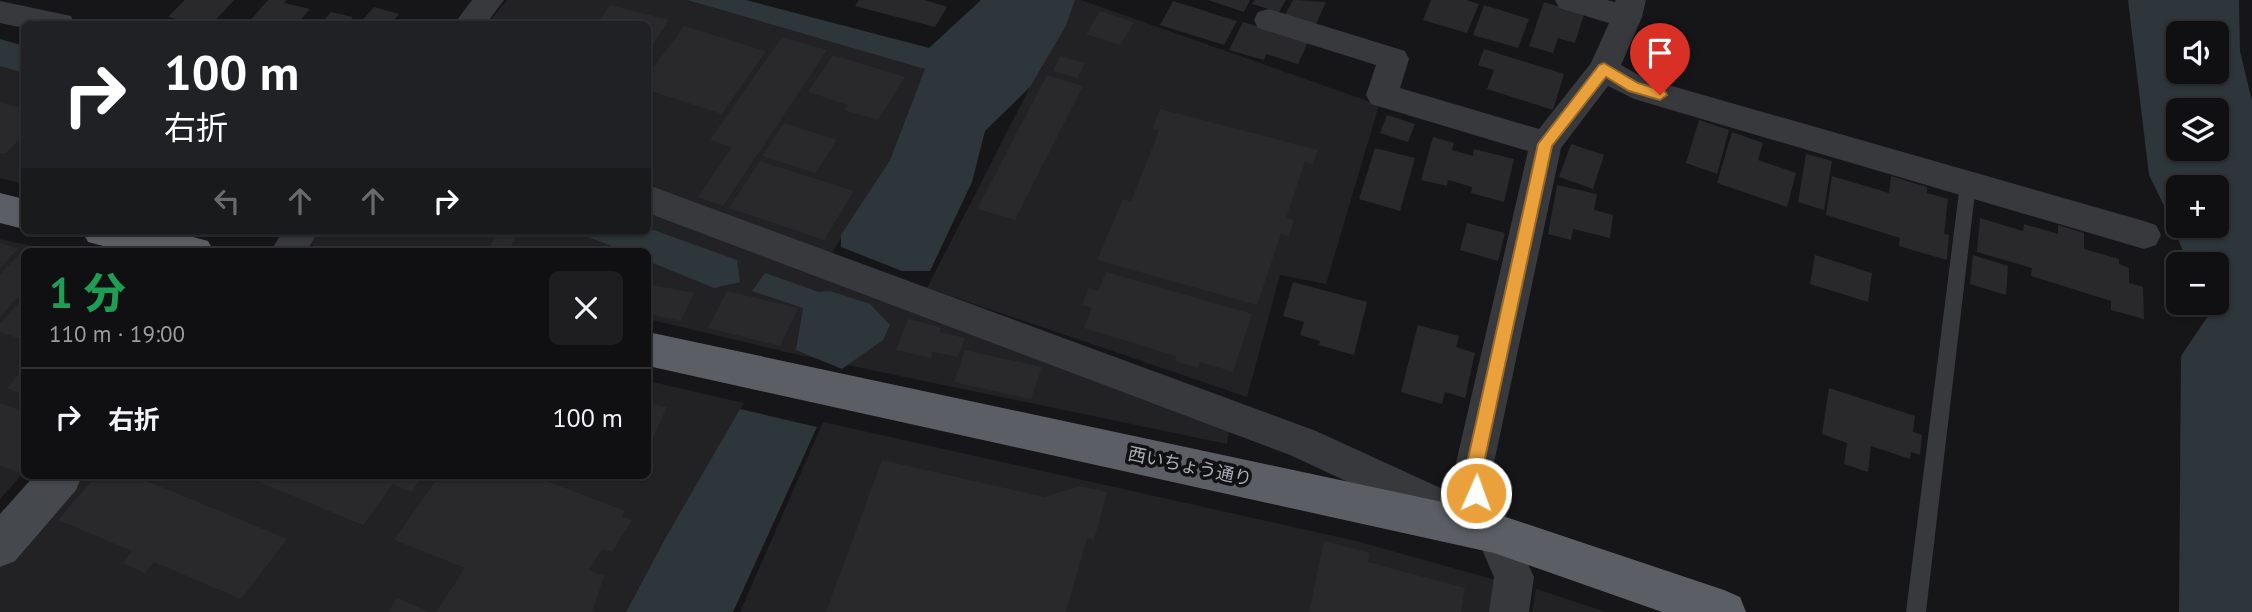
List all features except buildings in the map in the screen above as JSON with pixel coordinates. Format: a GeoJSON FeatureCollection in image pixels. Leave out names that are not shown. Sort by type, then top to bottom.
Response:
{"type":"FeatureCollection","features":[{"type":"Feature","properties":{"kind":"highway"},"geometry":{"type":"LineString","coordinates":[[0,208],[21,213]]}},
{"type":"Feature","properties":{"kind":"highway"},"geometry":{"type":"LineString","coordinates":[[119,235],[177,248]]}},
{"type":"Feature","properties":{"kind":"highway","name":"西いちょう通り"},"geometry":{"type":"LineString","coordinates":[[651,350],[1494,533],[1724,612]]}},
{"type":"Feature","properties":{"kind":"main road"},"geometry":{"type":"LineString","coordinates":[[0,546],[58,479]]}},
{"type":"Feature","properties":{"kind":"street"},"geometry":{"type":"LineString","coordinates":[[472,21],[489,0]]}},
{"type":"Feature","properties":{"kind":"street"},"geometry":{"type":"LineString","coordinates":[[1509,612],[1514,577],[1476,493],[1475,463],[1545,144],[1604,69],[1629,8],[1570,0]]}},
{"type":"Feature","properties":{"kind":"street"},"geometry":{"type":"LineString","coordinates":[[0,12],[45,21]]}},
{"type":"Feature","properties":{"kind":"street"},"geometry":{"type":"LineString","coordinates":[[1269,20],[1394,59],[1382,95],[1545,144]]}},
{"type":"Feature","properties":{"kind":"street"},"geometry":{"type":"LineString","coordinates":[[1604,69],[1634,87],[2144,235]]}},
{"type":"Feature","properties":{"kind":"street"},"geometry":{"type":"LineString","coordinates":[[651,200],[1303,443],[1494,533]]}},
{"type":"Feature","properties":{"kind":"lane"},"geometry":{"type":"LineString","coordinates":[[1916,612],[1968,184]]}},
{"type":"Feature","properties":{"kind":"shaded area"},"geometry":{"type":"Polygon","coordinates":[[[507,0],[687,0],[926,69],[890,160],[831,254],[651,188],[651,21],[490,21],[507,0]]]}},
{"type":"Feature","properties":{"kind":"shaded area"},"geometry":{"type":"Polygon","coordinates":[[[687,0],[746,0],[929,48],[981,0],[1075,0],[1066,26],[1030,87],[985,131],[972,182],[930,271],[902,271],[841,247],[841,235],[890,160],[925,69],[687,0]]]}},
{"type":"Feature","properties":{"kind":"shaded area"},"geometry":{"type":"Polygon","coordinates":[[[1075,0],[1379,105],[1326,284],[1280,275],[1247,397],[927,288],[1030,87],[1066,26],[1075,0]]]}},
{"type":"Feature","properties":{"kind":"shaded area"},"geometry":{"type":"Polygon","coordinates":[[[2128,0],[2239,0],[2240,51],[2252,101],[2252,612],[2179,612],[2181,356],[2208,315],[2229,315],[2229,252],[2183,252],[2178,238],[2229,238],[2229,175],[2166,175],[2166,210],[2149,175],[2128,0]]]}},
{"type":"Feature","properties":{"kind":"shaded area"},"geometry":{"type":"Polygon","coordinates":[[[0,39],[21,45],[21,72],[0,66],[0,39]]]}},
{"type":"Feature","properties":{"kind":"shaded area"},"geometry":{"type":"Polygon","coordinates":[[[0,55],[21,58],[21,183],[0,178],[0,55]]]}},
{"type":"Feature","properties":{"kind":"shaded area"},"geometry":{"type":"Polygon","coordinates":[[[651,212],[1229,430],[1227,444],[799,355],[651,320],[651,248],[325,248],[311,245],[317,235],[651,235],[651,212]]]}},
{"type":"Feature","properties":{"kind":"shaded area"},"geometry":{"type":"Polygon","coordinates":[[[651,229],[737,260],[740,282],[714,288],[651,262],[651,248],[616,248],[584,235],[651,235],[651,229]]]}},
{"type":"Feature","properties":{"kind":"shaded area"},"geometry":{"type":"Polygon","coordinates":[[[0,239],[40,248],[21,248],[21,475],[0,499],[0,239]]]}},
{"type":"Feature","properties":{"kind":"shaded area"},"geometry":{"type":"Polygon","coordinates":[[[765,273],[819,292],[830,291],[870,304],[890,325],[883,340],[842,369],[796,350],[803,308],[752,291],[765,273]]]}},
{"type":"Feature","properties":{"kind":"shaded area"},"geometry":{"type":"Polygon","coordinates":[[[651,382],[744,403],[626,612],[0,612],[0,565],[73,479],[651,479],[651,382]]]}},
{"type":"Feature","properties":{"kind":"shaded area"},"geometry":{"type":"Polygon","coordinates":[[[740,409],[817,427],[733,612],[626,612],[666,537],[740,409]]]}},
{"type":"Feature","properties":{"kind":"shaded area"},"geometry":{"type":"Polygon","coordinates":[[[823,422],[1356,541],[1496,580],[1492,612],[740,612],[823,422]]]}},
{"type":"Feature","properties":{"kind":"shaded area"},"geometry":{"type":"Polygon","coordinates":[[[1536,589],[1606,612],[1532,612],[1536,589]]]}},
{"type":"Feature","properties":{"kind":"route"},"geometry":{"type":"LineString","coordinates":[[1476,493],[1475,463],[1545,144],[1604,69],[1634,87],[1660,95]]}}]}
